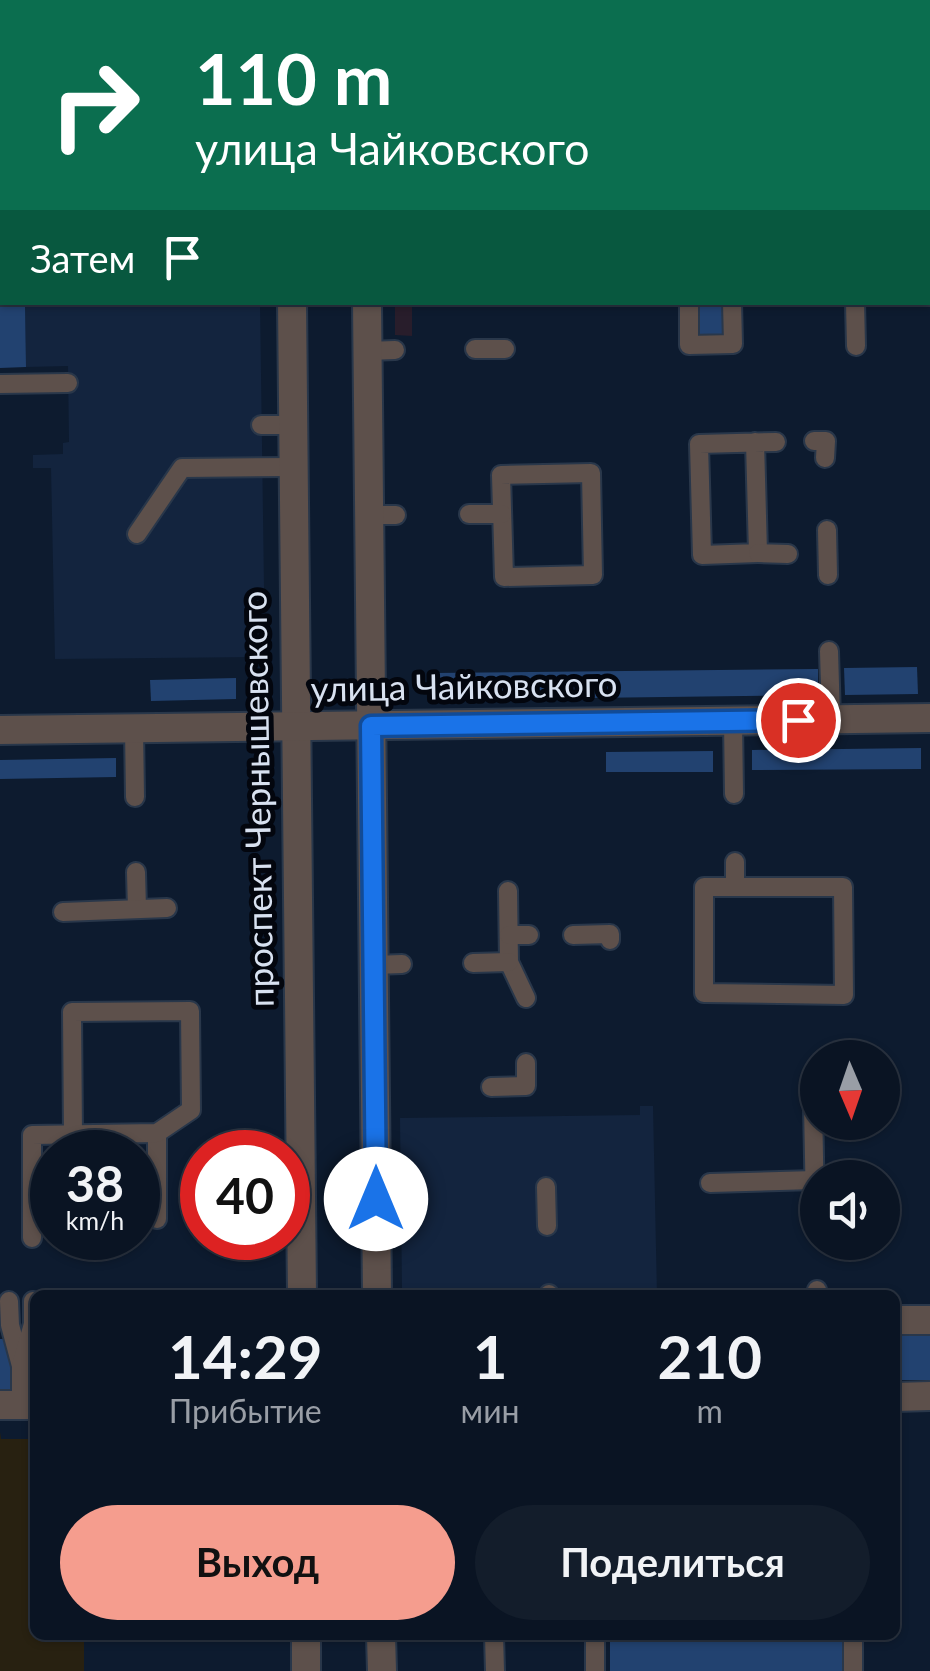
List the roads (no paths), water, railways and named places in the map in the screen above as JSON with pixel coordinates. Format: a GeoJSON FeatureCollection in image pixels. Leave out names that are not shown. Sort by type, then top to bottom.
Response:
{"type":"FeatureCollection","features":[{"type":"Feature","properties":{"kind":"street","name":"проспект Чернышевского"},"geometry":{"type":"LineString","coordinates":[[292,305],[302,1290]]}},
{"type":"Feature","properties":{"kind":"street"},"geometry":{"type":"LineString","coordinates":[[368,305],[382,350],[383,515],[371,726],[388,965],[377,1290]]}},
{"type":"Feature","properties":{"kind":"street","name":"улица Чайковского"},"geometry":{"type":"LineString","coordinates":[[0,730],[930,718]]}},
{"type":"Feature","properties":{"kind":"street"},"geometry":{"type":"LineString","coordinates":[[900,1320],[930,1320]]}},
{"type":"Feature","properties":{"kind":"street"},"geometry":{"type":"LineString","coordinates":[[900,1396],[930,1396]]}},
{"type":"Feature","properties":{"kind":"street"},"geometry":{"type":"LineString","coordinates":[[306,1640],[306,1671]]}},
{"type":"Feature","properties":{"kind":"street"},"geometry":{"type":"LineString","coordinates":[[382,1640],[382,1671]]}},
{"type":"Feature","properties":{"kind":"lane"},"geometry":{"type":"LineString","coordinates":[[689,305],[689,345],[732,344],[732,305]]}},
{"type":"Feature","properties":{"kind":"lane"},"geometry":{"type":"LineString","coordinates":[[855,305],[856,346]]}},
{"type":"Feature","properties":{"kind":"lane"},"geometry":{"type":"LineString","coordinates":[[475,350],[505,349]]}},
{"type":"Feature","properties":{"kind":"lane"},"geometry":{"type":"LineString","coordinates":[[0,384],[68,382]]}},
{"type":"Feature","properties":{"kind":"lane"},"geometry":{"type":"LineString","coordinates":[[261,425],[292,426]]}},
{"type":"Feature","properties":{"kind":"lane"},"geometry":{"type":"LineString","coordinates":[[814,441],[826,441],[826,458]]}},
{"type":"Feature","properties":{"kind":"lane"},"geometry":{"type":"LineString","coordinates":[[755,442],[758,553]]}},
{"type":"Feature","properties":{"kind":"lane"},"geometry":{"type":"LineString","coordinates":[[776,442],[699,444],[702,554],[788,554]]}},
{"type":"Feature","properties":{"kind":"lane"},"geometry":{"type":"LineString","coordinates":[[137,534],[182,468],[293,467]]}},
{"type":"Feature","properties":{"kind":"lane"},"geometry":{"type":"LineString","coordinates":[[591,473],[593,575],[504,577],[502,514],[502,475],[591,473]]}},
{"type":"Feature","properties":{"kind":"lane"},"geometry":{"type":"LineString","coordinates":[[470,514],[502,514]]}},
{"type":"Feature","properties":{"kind":"lane"},"geometry":{"type":"LineString","coordinates":[[824,562],[827,530]]}},
{"type":"Feature","properties":{"kind":"lane"},"geometry":{"type":"LineString","coordinates":[[830,651],[831,720]]}},
{"type":"Feature","properties":{"kind":"lane"},"geometry":{"type":"LineString","coordinates":[[733,721],[734,794]]}},
{"type":"Feature","properties":{"kind":"lane"},"geometry":{"type":"LineString","coordinates":[[134,728],[135,798]]}},
{"type":"Feature","properties":{"kind":"lane"},"geometry":{"type":"LineString","coordinates":[[734,862],[735,887]]}},
{"type":"Feature","properties":{"kind":"lane"},"geometry":{"type":"LineString","coordinates":[[136,872],[137,910]]}},
{"type":"Feature","properties":{"kind":"lane"},"geometry":{"type":"LineString","coordinates":[[704,887],[735,887],[843,887],[844,995],[704,993],[704,887]]}},
{"type":"Feature","properties":{"kind":"lane"},"geometry":{"type":"LineString","coordinates":[[508,890],[509,962],[526,998]]}},
{"type":"Feature","properties":{"kind":"lane"},"geometry":{"type":"LineString","coordinates":[[63,912],[167,908]]}},
{"type":"Feature","properties":{"kind":"lane"},"geometry":{"type":"LineString","coordinates":[[573,934],[610,934],[610,940]]}},
{"type":"Feature","properties":{"kind":"lane"},"geometry":{"type":"LineString","coordinates":[[508,935],[529,935]]}},
{"type":"Feature","properties":{"kind":"lane"},"geometry":{"type":"LineString","coordinates":[[473,963],[509,962]]}},
{"type":"Feature","properties":{"kind":"lane"},"geometry":{"type":"LineString","coordinates":[[73,1130],[72,1012],[190,1011],[192,1110],[160,1131]]}},
{"type":"Feature","properties":{"kind":"lane"},"geometry":{"type":"LineString","coordinates":[[491,1087],[526,1086],[526,1063]]}},
{"type":"Feature","properties":{"kind":"lane"},"geometry":{"type":"LineString","coordinates":[[710,1183],[800,1180]]}},
{"type":"Feature","properties":{"kind":"lane"},"geometry":{"type":"LineString","coordinates":[[546,1187],[547,1226]]}},
{"type":"Feature","properties":{"kind":"lane"},"geometry":{"type":"LineString","coordinates":[[9,1301],[10,1325],[21,1366]]}},
{"type":"Feature","properties":{"kind":"lane"},"geometry":{"type":"LineString","coordinates":[[19,1405],[21,1366],[30,1334]]}},
{"type":"Feature","properties":{"kind":"lane"},"geometry":{"type":"LineString","coordinates":[[494,1640],[494,1671]]}},
{"type":"Feature","properties":{"kind":"lane"},"geometry":{"type":"LineString","coordinates":[[595,1640],[595,1671]]}},
{"type":"Feature","properties":{"kind":"lane"},"geometry":{"type":"LineString","coordinates":[[853,1640],[853,1671]]}}]}
